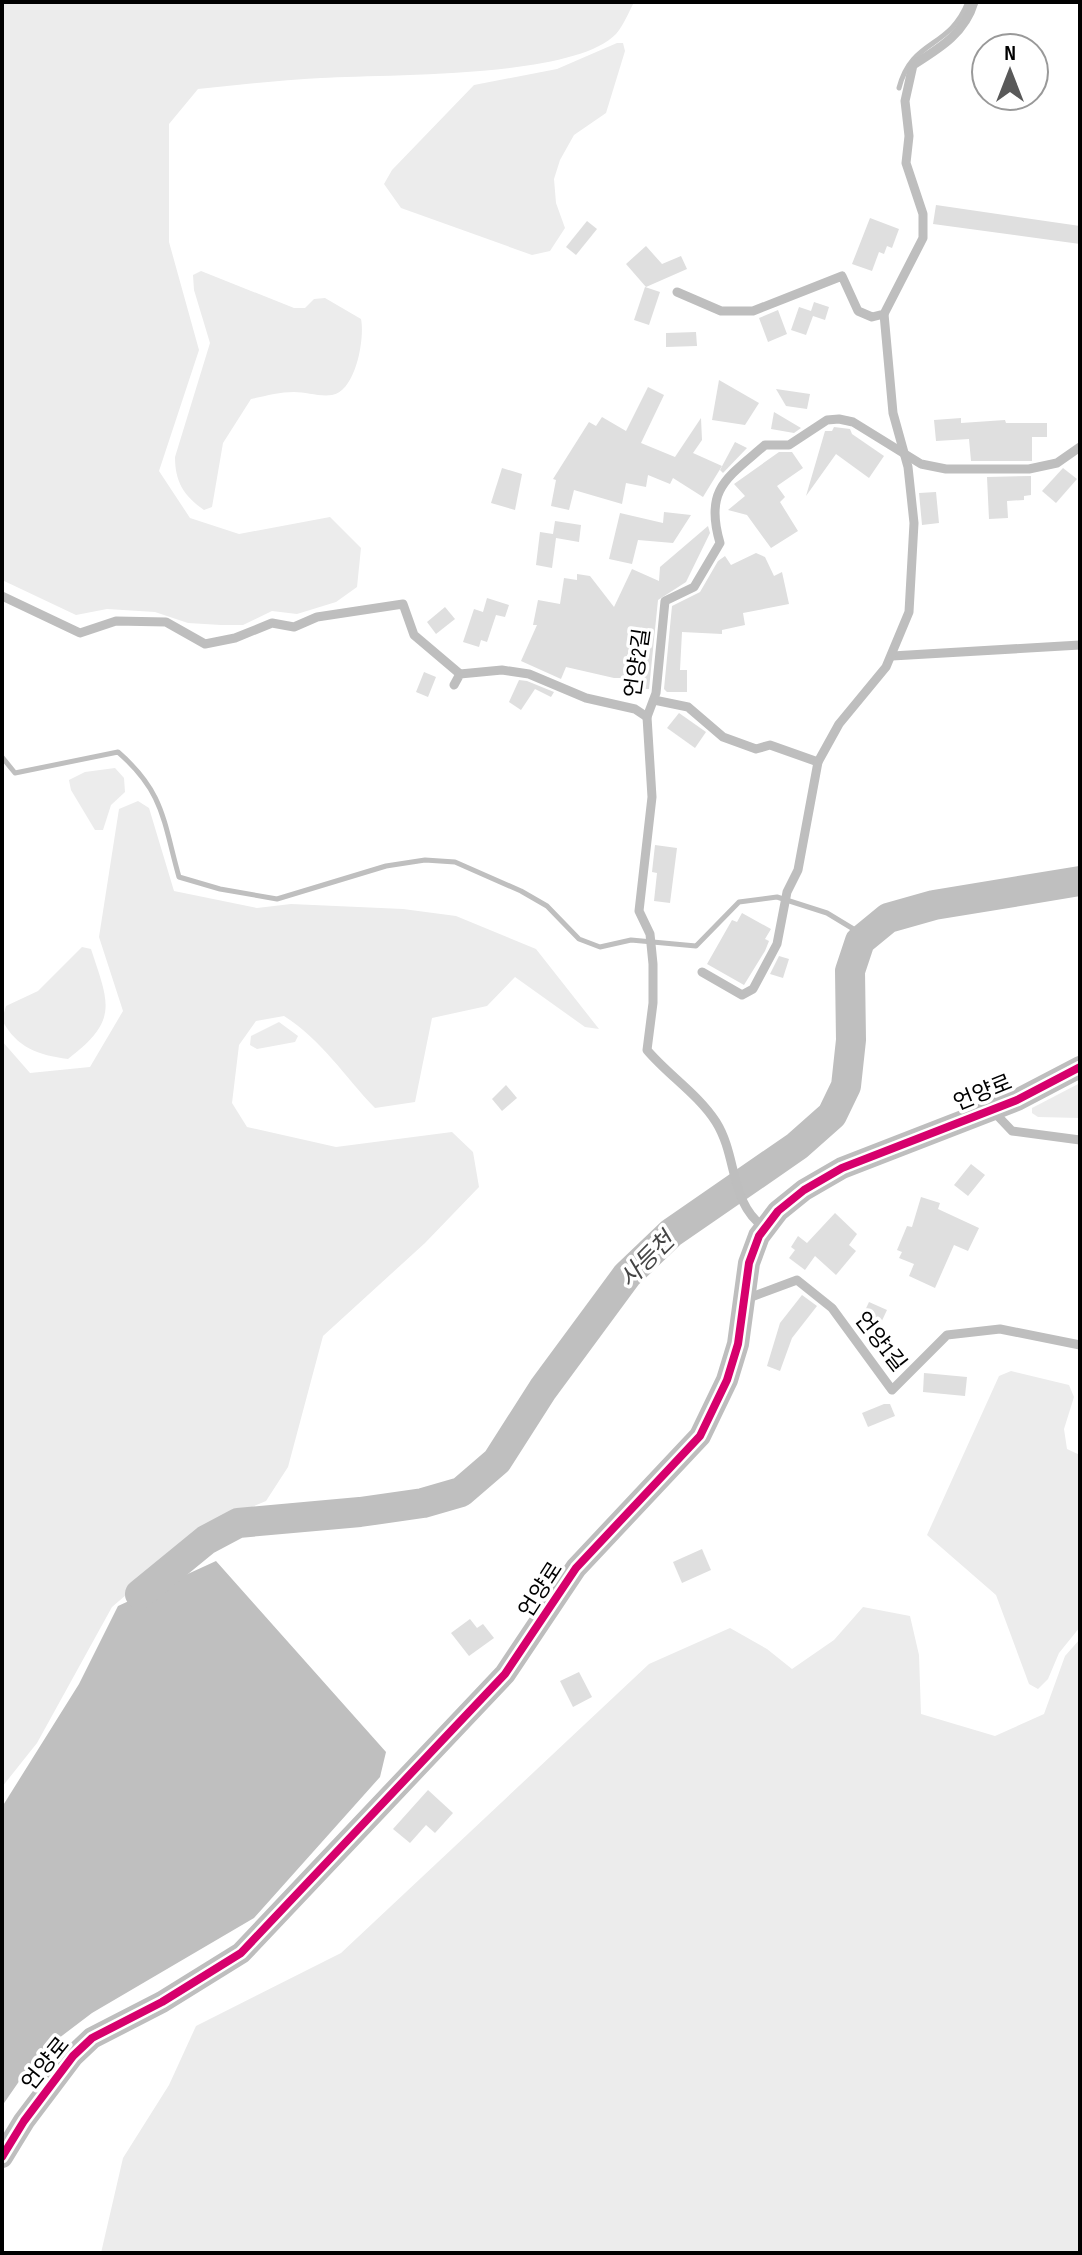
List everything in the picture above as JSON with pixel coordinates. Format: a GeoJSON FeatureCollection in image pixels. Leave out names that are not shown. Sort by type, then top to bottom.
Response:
{"type":"FeatureCollection","features":[{"type":"Feature","properties":{"kind":"street","name":"언양로"},"geometry":{"type":"LineString","coordinates":[[2,2157],[24,2121],[73,2056],[92,2038],[162,2002],[241,1953],[489,1694],[535,1633],[576,1568],[700,1436],[727,1380],[738,1344],[749,1263],[765,1228],[778,1211],[804,1190],[842,1168],[992,1109],[1080,1067]]}},
{"type":"Feature","properties":{"kind":"lane"},"geometry":{"type":"LineString","coordinates":[[702,972],[742,995],[753,989],[777,944],[787,892],[798,870],[818,762],[839,724],[886,667],[909,612],[914,523],[908,467],[893,413],[884,314],[901,287],[923,238],[923,214],[906,163],[909,136],[905,101],[913,65],[946,44],[968,20],[974,2]]}},
{"type":"Feature","properties":{"kind":"lane"},"geometry":{"type":"LineString","coordinates":[[677,292],[721,311],[753,311],[842,276],[858,311],[872,317],[884,314]]}},
{"type":"Feature","properties":{"kind":"lane","name":"언양2길"},"geometry":{"type":"LineString","coordinates":[[765,1228],[752,1219],[742,1204],[716,1123],[647,1050],[653,1003],[651,945],[650,934],[639,911],[652,797],[647,717],[654,700],[665,601],[694,587],[720,543],[713,521],[713,502],[730,476],[765,445],[789,445],[827,420],[853,422],[921,464],[946,469],[1029,469],[1057,463],[1080,447]]}},
{"type":"Feature","properties":{"kind":"lane"},"geometry":{"type":"LineString","coordinates":[[2,596],[80,633],[116,621],[166,622],[205,644],[235,638],[272,623],[294,627],[317,617],[403,604],[414,635],[460,674],[502,670],[529,674],[586,698],[635,709],[647,717]]}},
{"type":"Feature","properties":{"kind":"lane"},"geometry":{"type":"LineString","coordinates":[[892,656],[1080,645]]}},
{"type":"Feature","properties":{"kind":"lane"},"geometry":{"type":"LineString","coordinates":[[454,685],[460,674]]}},
{"type":"Feature","properties":{"kind":"lane"},"geometry":{"type":"LineString","coordinates":[[654,700],[688,707],[723,737],[756,749],[770,745],[818,762]]}},
{"type":"Feature","properties":{"kind":"lane"},"geometry":{"type":"LineString","coordinates":[[992,1109],[1012,1131],[1080,1140]]}},
{"type":"Feature","properties":{"kind":"lane","name":"언양1길"},"geometry":{"type":"LineString","coordinates":[[743,1300],[797,1280],[832,1308],[892,1390],[947,1335],[1000,1329],[1080,1345]]}},
{"type":"Feature","properties":{"kind":"shaded area"},"geometry":{"type":"Polygon","coordinates":[[[2,2],[634,2],[616,34],[594,49],[560,59],[476,71],[306,79],[198,89],[169,124],[169,242],[199,350],[159,471],[190,518],[239,534],[330,517],[361,548],[357,587],[336,602],[297,614],[272,611],[243,625],[188,623],[155,612],[107,609],[76,615],[2,580],[2,2]]]}},
{"type":"Feature","properties":{"kind":"shaded area"},"geometry":{"type":"Polygon","coordinates":[[[623,43],[625,51],[606,113],[574,135],[560,160],[554,179],[556,203],[565,228],[550,251],[532,255],[401,208],[384,184],[392,170],[474,85],[557,69],[623,43]]]}},
{"type":"Feature","properties":{"kind":"shaded area"},"geometry":{"type":"Polygon","coordinates":[[[201,271],[294,308],[305,308],[314,299],[325,298],[361,319],[362,328],[357,363],[340,391],[332,395],[289,392],[251,399],[223,443],[212,507],[204,510],[182,488],[175,457],[210,343],[194,290],[193,275],[201,271]]]}},
{"type":"Feature","properties":{"kind":"shaded area"},"geometry":{"type":"Polygon","coordinates":[[[115,768],[124,778],[125,792],[111,805],[103,830],[95,830],[71,790],[69,780],[85,772],[115,768]]]}},
{"type":"Feature","properties":{"kind":"shaded area"},"geometry":{"type":"Polygon","coordinates":[[[138,801],[149,808],[174,891],[257,908],[291,904],[403,909],[456,916],[536,949],[599,1029],[585,1027],[515,977],[487,1006],[432,1018],[415,1102],[375,1108],[322,1048],[298,1026],[284,1016],[256,1021],[239,1045],[232,1103],[247,1127],[336,1147],[452,1132],[473,1152],[479,1187],[425,1243],[323,1336],[288,1467],[266,1501],[205,1527],[112,1607],[37,1743],[2,1787],[2,1041],[30,1073],[90,1067],[123,1011],[99,937],[119,809],[138,801]]]}},
{"type":"Feature","properties":{"kind":"shaded area"},"geometry":{"type":"Polygon","coordinates":[[[82,947],[91,949],[102,984],[105,1010],[102,1022],[96,1033],[68,1059],[29,1048],[14,1037],[2,1020],[6,1006],[38,991],[82,947]]]}},
{"type":"Feature","properties":{"kind":"shaded area"},"geometry":{"type":"Polygon","coordinates":[[[279,1022],[298,1036],[295,1042],[257,1049],[250,1045],[251,1036],[279,1022]]]}},
{"type":"Feature","properties":{"kind":"shaded area"},"geometry":{"type":"Polygon","coordinates":[[[1080,1083],[1080,1118],[1038,1117],[1032,1113],[1032,1108],[1080,1083]]]}},
{"type":"Feature","properties":{"kind":"shaded area"},"geometry":{"type":"Polygon","coordinates":[[[1011,1371],[1069,1385],[1074,1397],[1064,1429],[1067,1449],[1080,1455],[1080,1627],[1059,1653],[1048,1679],[1038,1689],[1029,1684],[996,1595],[927,1535],[999,1376],[1011,1371]]]}},
{"type":"Feature","properties":{"kind":"shaded area"},"geometry":{"type":"Polygon","coordinates":[[[216,1561],[386,1752],[380,1777],[254,1918],[92,2013],[38,2054],[2,2106],[2,1807],[79,1684],[118,1606],[216,1561]]]}},
{"type":"Feature","properties":{"kind":"shaded area"},"geometry":{"type":"Polygon","coordinates":[[[863,1607],[910,1616],[919,1655],[921,1714],[995,1736],[1044,1714],[1065,1656],[1080,1639],[1080,2253],[101,2253],[123,2158],[169,2085],[196,2026],[341,1953],[649,1664],[730,1628],[767,1649],[792,1669],[834,1640],[863,1607]]]}},
{"type":"Feature","properties":{"kind":"building"},"geometry":{"type":"Polygon","coordinates":[[[936,205],[1080,226],[1080,244],[933,224],[936,205]]]}},
{"type":"Feature","properties":{"kind":"building"},"geometry":{"type":"Polygon","coordinates":[[[870,218],[899,229],[892,248],[887,246],[884,254],[879,252],[872,271],[852,264],[870,218]]]}},
{"type":"Feature","properties":{"kind":"building"},"geometry":{"type":"Polygon","coordinates":[[[587,221],[597,229],[576,255],[566,247],[587,221]]]}},
{"type":"Feature","properties":{"kind":"building"},"geometry":{"type":"Polygon","coordinates":[[[646,246],[662,264],[681,256],[687,269],[646,287],[626,264],[646,246]]]}},
{"type":"Feature","properties":{"kind":"building"},"geometry":{"type":"Polygon","coordinates":[[[645,287],[660,292],[649,325],[634,320],[645,287]]]}},
{"type":"Feature","properties":{"kind":"building"},"geometry":{"type":"Polygon","coordinates":[[[814,302],[829,307],[825,320],[813,316],[806,335],[791,330],[799,307],[811,311],[814,302]]]}},
{"type":"Feature","properties":{"kind":"building"},"geometry":{"type":"Polygon","coordinates":[[[778,310],[787,334],[768,342],[759,318],[778,310]]]}},
{"type":"Feature","properties":{"kind":"building"},"geometry":{"type":"Polygon","coordinates":[[[696,332],[697,346],[666,347],[666,333],[696,332]]]}},
{"type":"Feature","properties":{"kind":"building"},"geometry":{"type":"Polygon","coordinates":[[[719,380],[759,403],[745,425],[712,420],[719,380]]]}},
{"type":"Feature","properties":{"kind":"building"},"geometry":{"type":"Polygon","coordinates":[[[648,387],[664,395],[641,443],[675,457],[701,418],[702,440],[693,453],[722,466],[703,497],[673,478],[670,484],[648,475],[646,487],[626,483],[622,504],[574,490],[569,510],[551,506],[556,480],[553,479],[589,422],[596,426],[602,417],[626,431],[648,387]]]}},
{"type":"Feature","properties":{"kind":"building"},"geometry":{"type":"Polygon","coordinates":[[[776,389],[810,394],[807,409],[786,406],[776,389]]]}},
{"type":"Feature","properties":{"kind":"building"},"geometry":{"type":"Polygon","coordinates":[[[774,412],[801,428],[794,433],[771,429],[774,412]]]}},
{"type":"Feature","properties":{"kind":"building"},"geometry":{"type":"Polygon","coordinates":[[[961,418],[961,423],[1005,420],[1006,423],[1047,423],[1047,437],[1032,437],[1032,461],[971,461],[969,439],[936,441],[934,420],[961,418]]]}},
{"type":"Feature","properties":{"kind":"building"},"geometry":{"type":"Polygon","coordinates":[[[834,427],[850,429],[852,434],[884,456],[869,478],[836,454],[806,496],[825,431],[832,431],[834,427]]]}},
{"type":"Feature","properties":{"kind":"building"},"geometry":{"type":"Polygon","coordinates":[[[735,442],[747,448],[723,473],[720,470],[735,442]]]}},
{"type":"Feature","properties":{"kind":"building"},"geometry":{"type":"Polygon","coordinates":[[[779,452],[792,452],[803,468],[777,486],[785,497],[780,502],[798,531],[771,548],[747,515],[728,510],[745,496],[734,484],[779,452]]]}},
{"type":"Feature","properties":{"kind":"building"},"geometry":{"type":"Polygon","coordinates":[[[502,468],[522,474],[515,510],[491,503],[502,468]]]}},
{"type":"Feature","properties":{"kind":"building"},"geometry":{"type":"Polygon","coordinates":[[[1063,468],[1077,479],[1056,503],[1042,491],[1063,468]]]}},
{"type":"Feature","properties":{"kind":"building"},"geometry":{"type":"Polygon","coordinates":[[[1031,476],[1031,495],[1024,496],[1024,500],[1007,501],[1008,518],[989,519],[987,477],[1031,476]]]}},
{"type":"Feature","properties":{"kind":"building"},"geometry":{"type":"Polygon","coordinates":[[[936,492],[939,523],[922,525],[919,493],[936,492]]]}},
{"type":"Feature","properties":{"kind":"building"},"geometry":{"type":"Polygon","coordinates":[[[664,512],[691,515],[673,543],[638,540],[632,564],[609,559],[620,513],[663,523],[664,512]]]}},
{"type":"Feature","properties":{"kind":"building"},"geometry":{"type":"Polygon","coordinates":[[[555,521],[581,525],[579,542],[556,538],[552,568],[536,565],[540,532],[553,534],[555,521]]]}},
{"type":"Feature","properties":{"kind":"building"},"geometry":{"type":"Polygon","coordinates":[[[708,526],[710,533],[686,582],[658,600],[649,689],[642,689],[642,678],[614,678],[566,667],[561,679],[521,661],[537,625],[533,625],[538,600],[560,604],[564,578],[577,580],[577,574],[590,576],[614,607],[632,569],[659,581],[660,567],[708,526]]]}},
{"type":"Feature","properties":{"kind":"building"},"geometry":{"type":"Polygon","coordinates":[[[756,553],[765,557],[774,576],[782,572],[789,604],[743,613],[745,625],[722,630],[722,634],[682,632],[680,670],[687,670],[687,692],[667,692],[664,689],[672,606],[700,592],[718,561],[725,556],[731,565],[756,553]]]}},
{"type":"Feature","properties":{"kind":"building"},"geometry":{"type":"Polygon","coordinates":[[[487,598],[509,605],[505,617],[496,615],[487,642],[481,640],[479,647],[463,642],[474,609],[483,612],[487,598]]]}},
{"type":"Feature","properties":{"kind":"building"},"geometry":{"type":"Polygon","coordinates":[[[445,607],[455,619],[436,634],[427,622],[445,607]]]}},
{"type":"Feature","properties":{"kind":"building"},"geometry":{"type":"Polygon","coordinates":[[[424,672],[436,677],[428,697],[416,692],[424,672]]]}},
{"type":"Feature","properties":{"kind":"building"},"geometry":{"type":"Polygon","coordinates":[[[519,680],[554,692],[551,697],[535,689],[521,710],[509,702],[519,680]]]}},
{"type":"Feature","properties":{"kind":"building"},"geometry":{"type":"Polygon","coordinates":[[[679,713],[706,732],[695,748],[667,728],[679,713]]]}},
{"type":"Feature","properties":{"kind":"building"},"geometry":{"type":"Polygon","coordinates":[[[655,845],[677,848],[670,903],[654,901],[657,873],[652,872],[655,845]]]}},
{"type":"Feature","properties":{"kind":"building"},"geometry":{"type":"Polygon","coordinates":[[[742,913],[771,929],[765,939],[769,941],[765,951],[744,985],[707,964],[732,920],[737,922],[742,913]]]}},
{"type":"Feature","properties":{"kind":"building"},"geometry":{"type":"Polygon","coordinates":[[[779,956],[789,959],[783,978],[770,974],[779,956]]]}},
{"type":"Feature","properties":{"kind":"building"},"geometry":{"type":"Polygon","coordinates":[[[506,1085],[517,1098],[502,1111],[492,1099],[506,1085]]]}},
{"type":"Feature","properties":{"kind":"building"},"geometry":{"type":"Polygon","coordinates":[[[971,1164],[985,1175],[968,1196],[954,1185],[971,1164]]]}},
{"type":"Feature","properties":{"kind":"building"},"geometry":{"type":"Polygon","coordinates":[[[921,1197],[940,1203],[938,1209],[979,1228],[968,1251],[954,1245],[935,1288],[909,1276],[914,1264],[899,1258],[902,1252],[897,1250],[907,1226],[912,1227],[921,1197]]]}},
{"type":"Feature","properties":{"kind":"building"},"geometry":{"type":"Polygon","coordinates":[[[835,1213],[857,1234],[849,1245],[856,1251],[836,1275],[815,1256],[805,1270],[789,1258],[795,1250],[791,1247],[798,1236],[807,1243],[835,1213]]]}},
{"type":"Feature","properties":{"kind":"building"},"geometry":{"type":"Polygon","coordinates":[[[802,1295],[817,1306],[792,1338],[780,1371],[767,1366],[780,1323],[802,1295]]]}},
{"type":"Feature","properties":{"kind":"building"},"geometry":{"type":"Polygon","coordinates":[[[869,1302],[887,1310],[879,1327],[861,1319],[869,1302]]]}},
{"type":"Feature","properties":{"kind":"building"},"geometry":{"type":"Polygon","coordinates":[[[924,1373],[967,1377],[965,1396],[923,1392],[924,1373]]]}},
{"type":"Feature","properties":{"kind":"building"},"geometry":{"type":"Polygon","coordinates":[[[890,1404],[895,1416],[868,1427],[862,1413],[890,1404]]]}},
{"type":"Feature","properties":{"kind":"building"},"geometry":{"type":"Polygon","coordinates":[[[702,1549],[711,1570],[682,1583],[673,1562],[702,1549]]]}},
{"type":"Feature","properties":{"kind":"building"},"geometry":{"type":"Polygon","coordinates":[[[470,1619],[477,1628],[483,1624],[494,1638],[469,1656],[451,1633],[470,1619]]]}},
{"type":"Feature","properties":{"kind":"building"},"geometry":{"type":"Polygon","coordinates":[[[579,1672],[592,1697],[573,1707],[560,1681],[579,1672]]]}},
{"type":"Feature","properties":{"kind":"building"},"geometry":{"type":"Polygon","coordinates":[[[428,1790],[453,1813],[435,1833],[426,1825],[410,1843],[393,1829],[428,1790]]]}},
{"type":"Feature","properties":{"kind":"waterway"},"geometry":{"type":"LineString","coordinates":[[899,88],[913,60],[951,29],[968,2]]}},
{"type":"Feature","properties":{"kind":"waterway"},"geometry":{"type":"LineString","coordinates":[[2,757],[15,773],[118,752],[145,780],[160,808],[179,877],[220,889],[277,899],[386,866],[425,860],[455,862],[547,906],[579,939],[600,947],[631,940],[696,946],[739,902],[777,897],[827,913],[865,936]]}},
{"type":"Feature","properties":{"kind":"waterway","name":"사등천"},"geometry":{"type":"LineString","coordinates":[[140,1594],[206,1540],[238,1523],[360,1512],[423,1503],[461,1492],[497,1461],[543,1389],[627,1275],[671,1233],[797,1146],[832,1115],[846,1086],[851,1040],[850,971],[860,941],[888,918],[934,905],[1080,881]]}},
{"type":"Feature","properties":{"kind":"cycle path"},"geometry":{"type":"LineString","coordinates":[[2,2157],[24,2121],[73,2056],[92,2038],[162,2002],[241,1953],[505,1674],[576,1568],[700,1436],[727,1380],[738,1344],[749,1263],[759,1236],[778,1211],[804,1190],[842,1168],[1017,1100],[1080,1067]]}}]}
